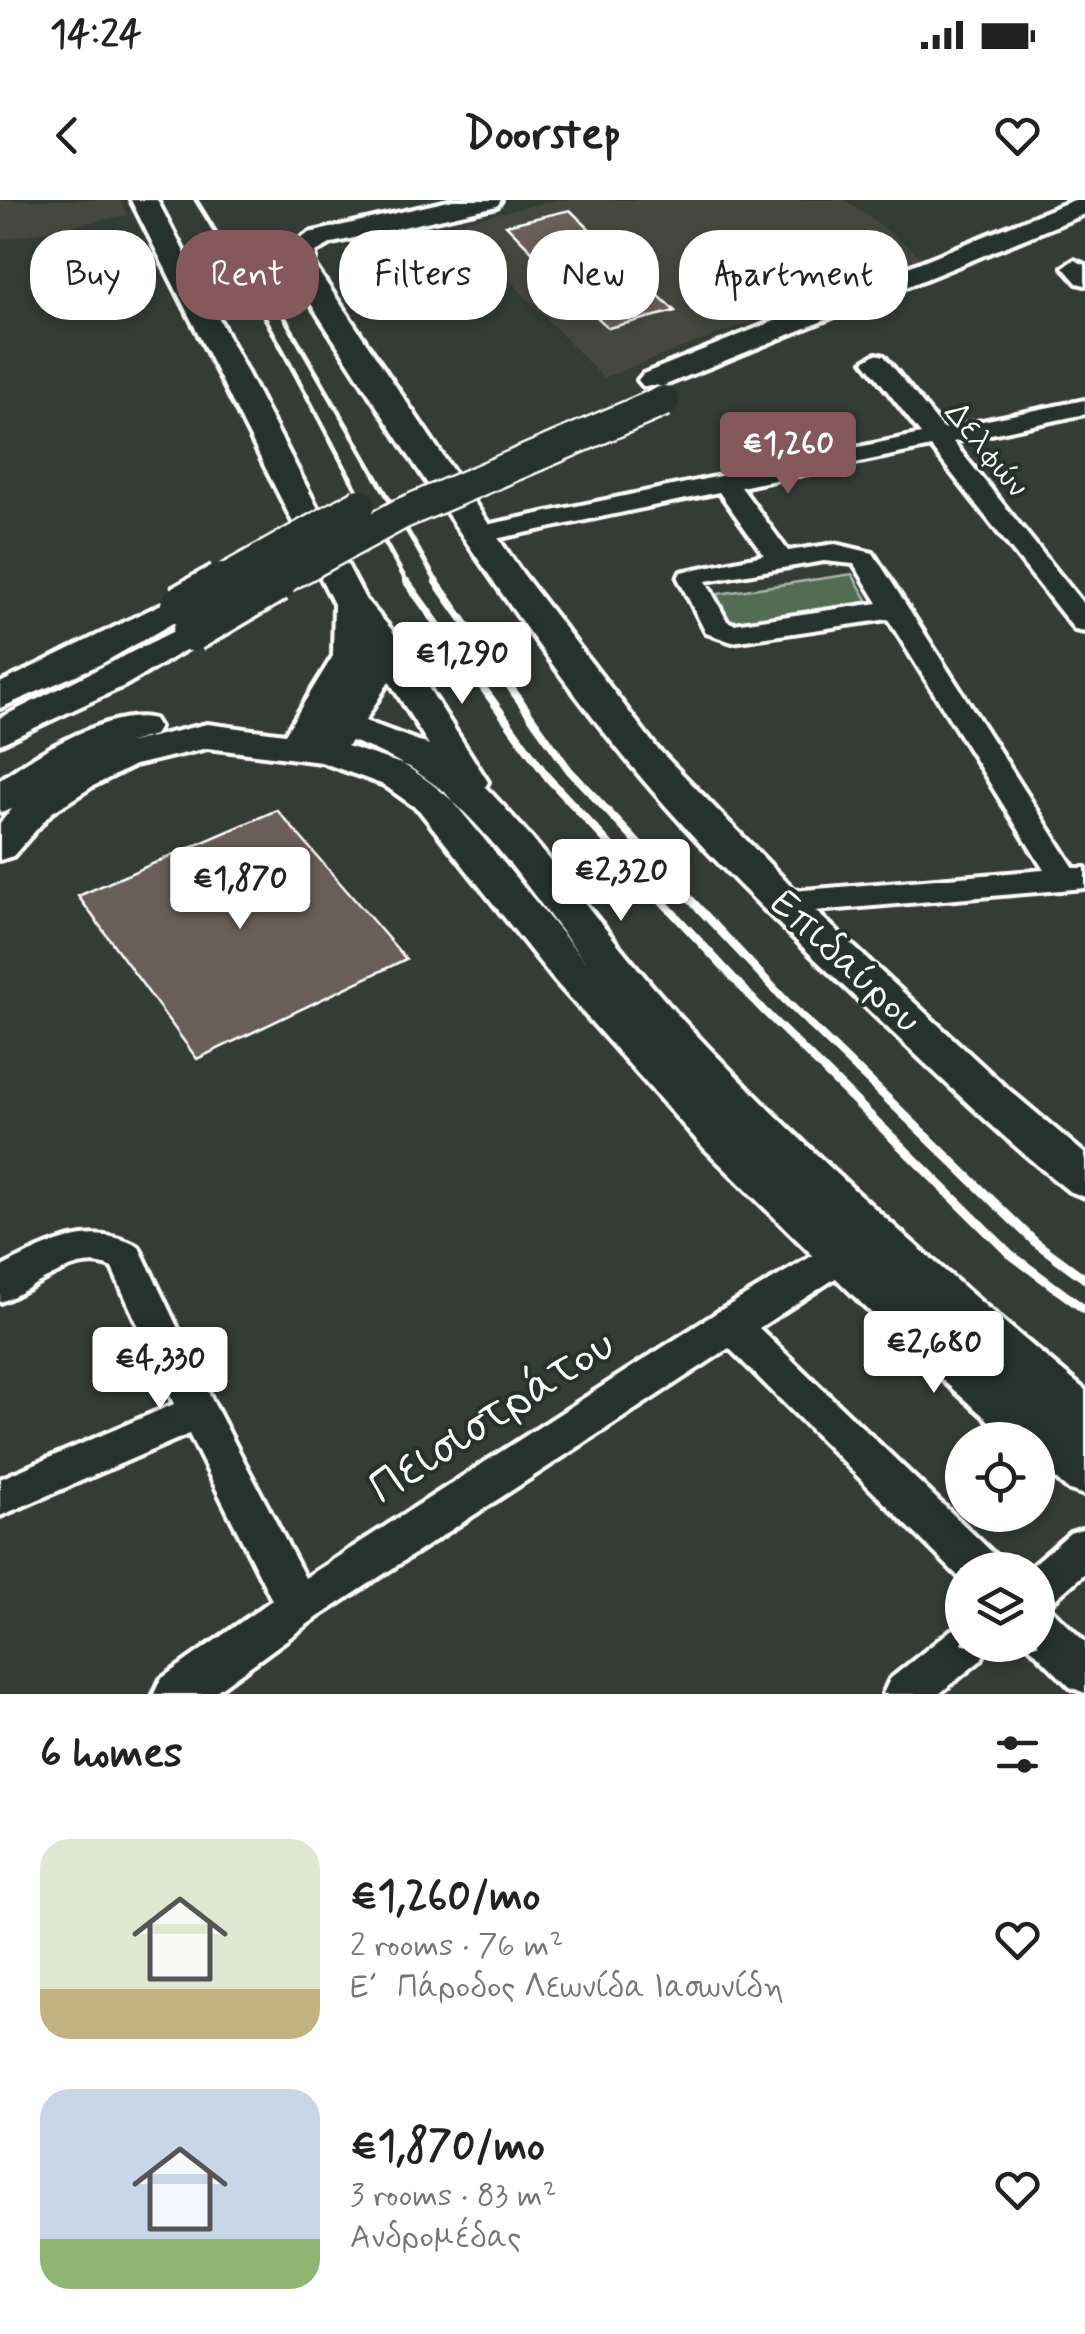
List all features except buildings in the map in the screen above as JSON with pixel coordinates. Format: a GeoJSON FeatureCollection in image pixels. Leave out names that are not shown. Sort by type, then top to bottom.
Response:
{"type":"FeatureCollection","features":[{"type":"Feature","properties":{"kind":"street"},"geometry":{"type":"LineString","coordinates":[[144,200],[363,617],[493,819],[603,957],[856,1246],[932,1342],[1085,1473]]}},
{"type":"Feature","properties":{"kind":"street"},"geometry":{"type":"LineString","coordinates":[[451,204],[488,200]]}},
{"type":"Feature","properties":{"kind":"street","name":"Επιδαύρου"},"geometry":{"type":"LineString","coordinates":[[451,204],[324,237],[305,246],[299,256],[300,265],[556,643],[644,756],[780,903],[1037,1142],[1085,1178]]}},
{"type":"Feature","properties":{"kind":"street"},"geometry":{"type":"LineString","coordinates":[[0,697],[90,656],[186,619],[659,390],[1085,205]]}},
{"type":"Feature","properties":{"kind":"street"},"geometry":{"type":"LineString","coordinates":[[659,390],[1085,227]]}},
{"type":"Feature","properties":{"kind":"street","name":"Δελφών"},"geometry":{"type":"LineString","coordinates":[[876,361],[1082,618]]}},
{"type":"Feature","properties":{"kind":"street"},"geometry":{"type":"LineString","coordinates":[[481,534],[1085,407]]}},
{"type":"Feature","properties":{"kind":"street"},"geometry":{"type":"LineString","coordinates":[[725,482],[781,560]]}},
{"type":"Feature","properties":{"kind":"street"},"geometry":{"type":"LineString","coordinates":[[780,903],[1075,878],[896,609],[856,553],[781,560],[691,578],[716,627],[732,633],[896,609]]}},
{"type":"Feature","properties":{"kind":"street"},"geometry":{"type":"LineString","coordinates":[[319,736],[374,676],[378,656],[363,617]]}},
{"type":"Feature","properties":{"kind":"street"},"geometry":{"type":"LineString","coordinates":[[0,732],[112,678],[186,619]]}},
{"type":"Feature","properties":{"kind":"street"},"geometry":{"type":"LineString","coordinates":[[0,800],[31,773],[88,742],[157,723],[244,712],[319,736],[398,776],[432,801],[639,1051],[856,1246],[1085,1420]]}},
{"type":"Feature","properties":{"kind":"street"},"geometry":{"type":"LineString","coordinates":[[0,848],[38,804],[80,776],[124,756],[207,736],[319,736],[400,744],[432,762],[493,819]]}},
{"type":"Feature","properties":{"kind":"street"},"geometry":{"type":"LineString","coordinates":[[0,1286],[90,1246],[114,1248],[126,1258],[198,1412],[298,1607]]}},
{"type":"Feature","properties":{"kind":"street","name":"Πεισιστράτου"},"geometry":{"type":"LineString","coordinates":[[176,1694],[298,1607],[856,1246]]}},
{"type":"Feature","properties":{"kind":"street"},"geometry":{"type":"LineString","coordinates":[[730,1324],[963,1552]]}},
{"type":"Feature","properties":{"kind":"street"},"geometry":{"type":"LineString","coordinates":[[0,1498],[198,1412]]}},
{"type":"Feature","properties":{"kind":"street"},"geometry":{"type":"LineString","coordinates":[[1055,1573],[1085,1547]]}},
{"type":"Feature","properties":{"kind":"street"},"geometry":{"type":"LineString","coordinates":[[1055,1643],[1085,1672]]}},
{"type":"Feature","properties":{"kind":"street"},"geometry":{"type":"LineString","coordinates":[[905,1694],[945,1662]]}},
{"type":"Feature","properties":{"kind":"shaded area"},"geometry":{"type":"Polygon","coordinates":[[[0,200],[120,200],[128,215],[51,230],[30,230],[30,234],[0,240],[0,200]]]}},
{"type":"Feature","properties":{"kind":"shaded area"},"geometry":{"type":"Polygon","coordinates":[[[556,200],[846,200],[886,230],[679,230],[679,320],[756,320],[603,378],[548,320],[659,320],[659,230],[527,230],[527,298],[507,277],[507,230],[462,230],[455,223],[556,200]]]}},
{"type":"Feature","properties":{"kind":"shaded area"},"geometry":{"type":"Polygon","coordinates":[[[908,246],[922,257],[908,262],[908,246]]]}},
{"type":"Feature","properties":{"kind":"green space"},"geometry":{"type":"Polygon","coordinates":[[[852,574],[878,618],[728,641],[705,596],[852,574]]]}},
{"type":"Feature","properties":{"kind":"railway"},"geometry":{"type":"LineString","coordinates":[[196,200],[252,294],[408,584]]}},
{"type":"Feature","properties":{"kind":"railway"},"geometry":{"type":"LineString","coordinates":[[286,320],[438,584]]}},
{"type":"Feature","properties":{"kind":"railway"},"geometry":{"type":"LineString","coordinates":[[407,582],[548,778],[763,1010],[827,1073]]}},
{"type":"Feature","properties":{"kind":"railway"},"geometry":{"type":"LineString","coordinates":[[436,582],[569,770],[786,1001],[860,1073]]}},
{"type":"Feature","properties":{"kind":"railway"},"geometry":{"type":"LineString","coordinates":[[824,1070],[1010,1254],[1085,1310]]}},
{"type":"Feature","properties":{"kind":"railway"},"geometry":{"type":"LineString","coordinates":[[858,1070],[1035,1242],[1085,1279]]}}]}
